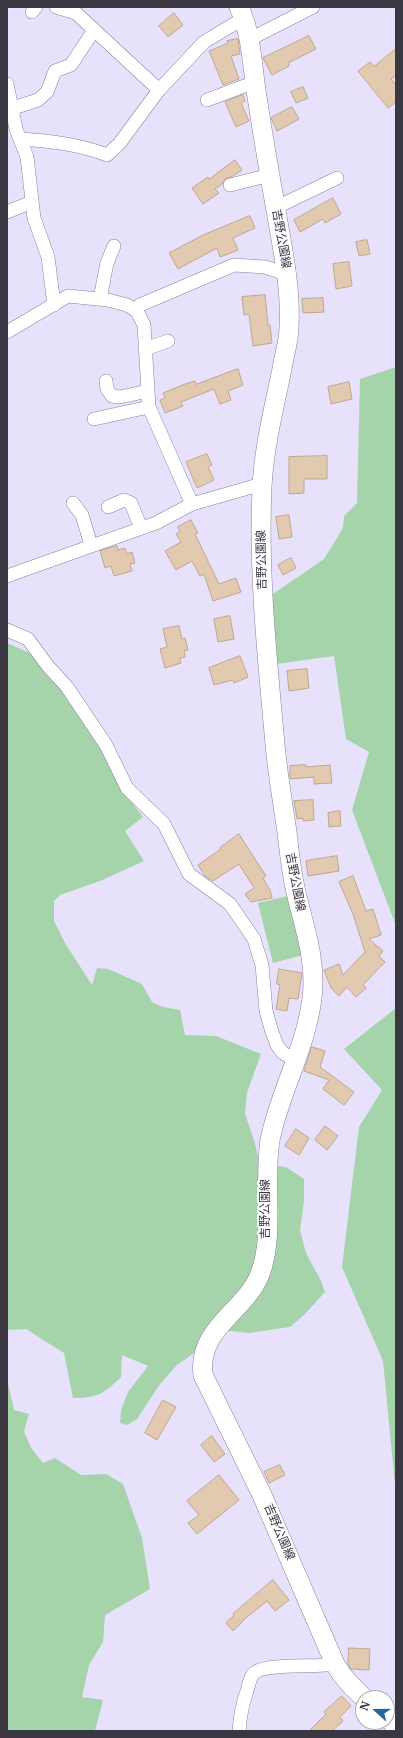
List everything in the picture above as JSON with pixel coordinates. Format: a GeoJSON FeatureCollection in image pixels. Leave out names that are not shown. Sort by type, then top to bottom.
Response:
{"type":"FeatureCollection","features":[{"type":"Feature","properties":{"kind":"main road","name":"吉野公園線"},"geometry":{"type":"LineString","coordinates":[[241,12],[250,39],[254,82],[286,274],[289,329],[266,453],[262,484],[260,564],[277,763],[294,883],[313,965],[312,1000],[308,1022],[296,1060],[279,1104],[270,1142],[267,1175],[267,1239],[260,1275],[252,1289],[212,1335],[206,1348],[202,1367],[203,1374],[262,1495],[335,1664],[342,1677],[356,1690]]}},
{"type":"Feature","properties":{"kind":"street"},"geometry":{"type":"LineString","coordinates":[[56,7],[76,13],[159,90]]}},
{"type":"Feature","properties":{"kind":"street"},"geometry":{"type":"LineString","coordinates":[[250,39],[313,7]]}},
{"type":"Feature","properties":{"kind":"street"},"geometry":{"type":"LineString","coordinates":[[20,139],[51,141],[107,154],[119,144],[159,90],[204,42],[241,12]]}},
{"type":"Feature","properties":{"kind":"street"},"geometry":{"type":"LineString","coordinates":[[9,109],[38,100],[47,92],[55,71],[71,65],[94,30]]}},
{"type":"Feature","properties":{"kind":"street"},"geometry":{"type":"LineString","coordinates":[[207,100],[254,82]]}},
{"type":"Feature","properties":{"kind":"street"},"geometry":{"type":"LineString","coordinates":[[7,84],[9,109],[27,157],[34,218],[48,257],[54,305]]}},
{"type":"Feature","properties":{"kind":"street"},"geometry":{"type":"LineString","coordinates":[[230,185],[270,175]]}},
{"type":"Feature","properties":{"kind":"street"},"geometry":{"type":"LineString","coordinates":[[275,208],[336,178]]}},
{"type":"Feature","properties":{"kind":"street"},"geometry":{"type":"LineString","coordinates":[[7,212],[32,202]]}},
{"type":"Feature","properties":{"kind":"street"},"geometry":{"type":"LineString","coordinates":[[100,299],[107,263],[114,246]]}},
{"type":"Feature","properties":{"kind":"street"},"geometry":{"type":"LineString","coordinates":[[135,310],[140,305],[234,265],[265,267],[286,274]]}},
{"type":"Feature","properties":{"kind":"street"},"geometry":{"type":"LineString","coordinates":[[7,332],[68,296],[100,299],[126,305],[135,310],[144,325],[149,407],[192,504]]}},
{"type":"Feature","properties":{"kind":"street"},"geometry":{"type":"LineString","coordinates":[[145,349],[168,341]]}},
{"type":"Feature","properties":{"kind":"street"},"geometry":{"type":"LineString","coordinates":[[106,381],[107,389],[112,396],[120,397],[148,391]]}},
{"type":"Feature","properties":{"kind":"street"},"geometry":{"type":"LineString","coordinates":[[94,419],[149,407]]}},
{"type":"Feature","properties":{"kind":"street"},"geometry":{"type":"LineString","coordinates":[[7,576],[156,523],[192,504],[262,484]]}},
{"type":"Feature","properties":{"kind":"street"},"geometry":{"type":"LineString","coordinates":[[108,507],[124,500],[131,503],[141,528]]}},
{"type":"Feature","properties":{"kind":"street"},"geometry":{"type":"LineString","coordinates":[[73,503],[82,515],[91,545]]}},
{"type":"Feature","properties":{"kind":"street"},"geometry":{"type":"LineString","coordinates":[[7,630],[28,639],[47,665],[67,687],[106,746],[127,788],[164,824],[189,874],[230,904],[250,933],[254,939],[262,965],[266,1011],[272,1032],[277,1045],[283,1053],[296,1060]]}},
{"type":"Feature","properties":{"kind":"street"},"geometry":{"type":"LineString","coordinates":[[239,1731],[240,1717],[244,1700],[253,1674],[260,1670],[272,1667],[326,1666],[335,1664]]}},
{"type":"Feature","properties":{"kind":"green space"},"geometry":{"type":"Polygon","coordinates":[[[396,367],[396,926],[352,810],[369,752],[346,739],[334,656],[276,664],[270,596],[324,559],[343,528],[344,516],[357,503],[360,379],[396,367]]]}},
{"type":"Feature","properties":{"kind":"green space"},"geometry":{"type":"Polygon","coordinates":[[[7,643],[32,654],[47,676],[65,692],[99,745],[133,804],[143,817],[125,831],[144,861],[100,881],[60,895],[54,901],[54,921],[65,943],[92,985],[97,968],[108,969],[142,984],[152,1002],[163,1007],[180,1010],[185,1035],[216,1036],[261,1054],[247,1093],[245,1114],[260,1164],[286,1167],[304,1179],[304,1200],[300,1230],[306,1253],[321,1281],[325,1292],[304,1315],[290,1327],[249,1333],[231,1331],[205,1335],[194,1353],[177,1365],[160,1384],[137,1419],[127,1425],[120,1423],[121,1410],[128,1392],[148,1366],[122,1355],[121,1377],[115,1383],[100,1394],[88,1397],[73,1398],[64,1353],[26,1329],[7,1330],[7,643]]]}},
{"type":"Feature","properties":{"kind":"green space"},"geometry":{"type":"Polygon","coordinates":[[[288,896],[303,955],[273,963],[258,903],[288,896]]]}},
{"type":"Feature","properties":{"kind":"green space"},"geometry":{"type":"Polygon","coordinates":[[[396,1008],[396,1495],[383,1361],[342,1267],[359,1127],[382,1090],[344,1049],[396,1008]]]}},
{"type":"Feature","properties":{"kind":"green space"},"geometry":{"type":"Polygon","coordinates":[[[7,1379],[14,1410],[29,1414],[24,1431],[31,1448],[43,1463],[55,1458],[81,1475],[106,1474],[123,1484],[142,1538],[150,1589],[105,1615],[103,1642],[89,1665],[82,1697],[103,1700],[95,1731],[7,1731],[7,1379]]]}},
{"type":"Feature","properties":{"kind":"building"},"geometry":{"type":"Polygon","coordinates":[[[174,13],[183,25],[168,37],[159,26],[174,13]]]}},
{"type":"Feature","properties":{"kind":"building"},"geometry":{"type":"Polygon","coordinates":[[[309,36],[316,49],[288,63],[289,66],[272,75],[263,58],[309,36]]]}},
{"type":"Feature","properties":{"kind":"building"},"geometry":{"type":"Polygon","coordinates":[[[238,39],[240,54],[231,56],[239,79],[223,85],[209,51],[228,43],[227,41],[238,39]]]}},
{"type":"Feature","properties":{"kind":"building"},"geometry":{"type":"Polygon","coordinates":[[[396,49],[396,75],[391,79],[396,85],[396,102],[388,108],[358,71],[370,62],[374,66],[396,49]]]}},
{"type":"Feature","properties":{"kind":"building"},"geometry":{"type":"Polygon","coordinates":[[[303,87],[308,98],[296,103],[291,92],[303,87]]]}},
{"type":"Feature","properties":{"kind":"building"},"geometry":{"type":"Polygon","coordinates":[[[243,95],[245,101],[241,103],[249,121],[236,127],[225,102],[243,95]]]}},
{"type":"Feature","properties":{"kind":"building"},"geometry":{"type":"Polygon","coordinates":[[[292,107],[299,119],[277,131],[271,118],[292,107]]]}},
{"type":"Feature","properties":{"kind":"building"},"geometry":{"type":"Polygon","coordinates":[[[235,160],[242,170],[225,179],[222,184],[215,189],[219,193],[203,204],[192,188],[208,177],[209,179],[235,160]]]}},
{"type":"Feature","properties":{"kind":"building"},"geometry":{"type":"Polygon","coordinates":[[[333,198],[341,214],[325,223],[323,219],[300,232],[294,220],[333,198]]]}},
{"type":"Feature","properties":{"kind":"building"},"geometry":{"type":"Polygon","coordinates":[[[250,216],[255,228],[233,238],[238,250],[220,257],[217,248],[178,269],[169,253],[203,235],[250,216]]]}},
{"type":"Feature","properties":{"kind":"building"},"geometry":{"type":"Polygon","coordinates":[[[367,240],[370,254],[359,256],[356,242],[367,240]]]}},
{"type":"Feature","properties":{"kind":"building"},"geometry":{"type":"Polygon","coordinates":[[[349,262],[352,286],[336,289],[333,264],[349,262]]]}},
{"type":"Feature","properties":{"kind":"building"},"geometry":{"type":"Polygon","coordinates":[[[265,295],[268,325],[270,325],[272,343],[253,346],[249,314],[244,315],[242,297],[265,295]]]}},
{"type":"Feature","properties":{"kind":"building"},"geometry":{"type":"Polygon","coordinates":[[[323,298],[324,312],[303,313],[302,299],[323,298]]]}},
{"type":"Feature","properties":{"kind":"building"},"geometry":{"type":"Polygon","coordinates":[[[238,369],[243,385],[228,391],[231,400],[220,404],[214,389],[181,402],[183,406],[165,413],[160,400],[165,398],[163,393],[185,384],[195,381],[196,384],[238,369]]]}},
{"type":"Feature","properties":{"kind":"building"},"geometry":{"type":"Polygon","coordinates":[[[349,382],[352,399],[331,404],[328,387],[349,382]]]}},
{"type":"Feature","properties":{"kind":"building"},"geometry":{"type":"Polygon","coordinates":[[[207,454],[212,465],[208,467],[214,480],[197,488],[186,462],[207,454]]]}},
{"type":"Feature","properties":{"kind":"building"},"geometry":{"type":"Polygon","coordinates":[[[327,456],[327,479],[304,479],[304,493],[289,494],[289,457],[327,456]]]}},
{"type":"Feature","properties":{"kind":"building"},"geometry":{"type":"Polygon","coordinates":[[[289,515],[292,537],[279,539],[276,517],[289,515]]]}},
{"type":"Feature","properties":{"kind":"building"},"geometry":{"type":"Polygon","coordinates":[[[191,520],[198,533],[195,534],[219,584],[236,578],[241,592],[213,601],[204,574],[200,576],[192,561],[176,570],[165,551],[181,542],[176,534],[180,531],[178,527],[191,520]]]}},
{"type":"Feature","properties":{"kind":"building"},"geometry":{"type":"Polygon","coordinates":[[[117,546],[118,550],[125,548],[127,554],[132,552],[135,563],[130,564],[132,571],[114,576],[111,566],[105,568],[100,551],[117,546]]]}},
{"type":"Feature","properties":{"kind":"building"},"geometry":{"type":"Polygon","coordinates":[[[291,558],[296,568],[283,575],[278,565],[291,558]]]}},
{"type":"Feature","properties":{"kind":"building"},"geometry":{"type":"Polygon","coordinates":[[[230,616],[234,639],[218,642],[214,619],[230,616]]]}},
{"type":"Feature","properties":{"kind":"building"},"geometry":{"type":"Polygon","coordinates":[[[179,626],[182,639],[185,638],[188,650],[184,651],[185,657],[180,658],[181,663],[165,668],[160,649],[167,647],[163,629],[179,626]]]}},
{"type":"Feature","properties":{"kind":"building"},"geometry":{"type":"Polygon","coordinates":[[[240,656],[248,677],[234,683],[233,680],[214,685],[209,668],[240,656]]]}},
{"type":"Feature","properties":{"kind":"building"},"geometry":{"type":"Polygon","coordinates":[[[307,669],[309,688],[289,691],[287,671],[307,669]]]}},
{"type":"Feature","properties":{"kind":"building"},"geometry":{"type":"Polygon","coordinates":[[[306,765],[306,767],[330,765],[332,783],[314,784],[314,777],[290,779],[290,766],[306,765]]]}},
{"type":"Feature","properties":{"kind":"building"},"geometry":{"type":"Polygon","coordinates":[[[313,800],[314,820],[303,821],[303,818],[297,819],[294,801],[313,800]]]}},
{"type":"Feature","properties":{"kind":"building"},"geometry":{"type":"Polygon","coordinates":[[[340,811],[341,826],[329,827],[328,813],[340,811]]]}},
{"type":"Feature","properties":{"kind":"building"},"geometry":{"type":"Polygon","coordinates":[[[239,834],[266,876],[263,878],[270,890],[272,898],[251,902],[245,894],[254,888],[239,864],[213,881],[205,876],[198,865],[239,834]]]}},
{"type":"Feature","properties":{"kind":"building"},"geometry":{"type":"Polygon","coordinates":[[[337,856],[339,871],[308,876],[306,861],[337,856]]]}},
{"type":"Feature","properties":{"kind":"building"},"geometry":{"type":"Polygon","coordinates":[[[353,876],[366,911],[373,909],[381,935],[369,939],[383,951],[379,956],[385,962],[363,985],[366,988],[356,997],[347,987],[339,996],[331,988],[324,970],[339,964],[343,975],[365,952],[353,914],[339,882],[353,876]]]}},
{"type":"Feature","properties":{"kind":"building"},"geometry":{"type":"Polygon","coordinates":[[[279,969],[302,973],[298,999],[289,998],[287,1011],[276,1009],[280,985],[277,984],[279,969]]]}},
{"type":"Feature","properties":{"kind":"building"},"geometry":{"type":"Polygon","coordinates":[[[312,1047],[325,1051],[320,1067],[354,1092],[344,1105],[323,1089],[329,1080],[304,1071],[312,1047]]]}},
{"type":"Feature","properties":{"kind":"building"},"geometry":{"type":"Polygon","coordinates":[[[325,1126],[338,1136],[327,1150],[315,1140],[325,1126]]]}},
{"type":"Feature","properties":{"kind":"building"},"geometry":{"type":"Polygon","coordinates":[[[296,1129],[309,1138],[299,1155],[285,1146],[296,1129]]]}},
{"type":"Feature","properties":{"kind":"building"},"geometry":{"type":"Polygon","coordinates":[[[163,1400],[176,1407],[157,1440],[145,1433],[163,1400]]]}},
{"type":"Feature","properties":{"kind":"building"},"geometry":{"type":"Polygon","coordinates":[[[212,1436],[225,1454],[214,1462],[201,1445],[212,1436]]]}},
{"type":"Feature","properties":{"kind":"building"},"geometry":{"type":"Polygon","coordinates":[[[280,1465],[285,1475],[269,1483],[264,1472],[280,1465]]]}},
{"type":"Feature","properties":{"kind":"building"},"geometry":{"type":"Polygon","coordinates":[[[219,1475],[239,1500],[197,1534],[188,1523],[199,1515],[187,1501],[219,1475]]]}},
{"type":"Feature","properties":{"kind":"building"},"geometry":{"type":"Polygon","coordinates":[[[273,1580],[289,1600],[275,1611],[267,1601],[247,1617],[233,1631],[226,1623],[234,1615],[233,1614],[273,1580]]]}},
{"type":"Feature","properties":{"kind":"building"},"geometry":{"type":"Polygon","coordinates":[[[349,1648],[370,1649],[369,1670],[351,1669],[348,1664],[349,1648]]]}},
{"type":"Feature","properties":{"kind":"building"},"geometry":{"type":"Polygon","coordinates":[[[342,1696],[351,1706],[340,1717],[343,1721],[332,1731],[309,1731],[326,1714],[324,1712],[342,1696]]]}}]}
